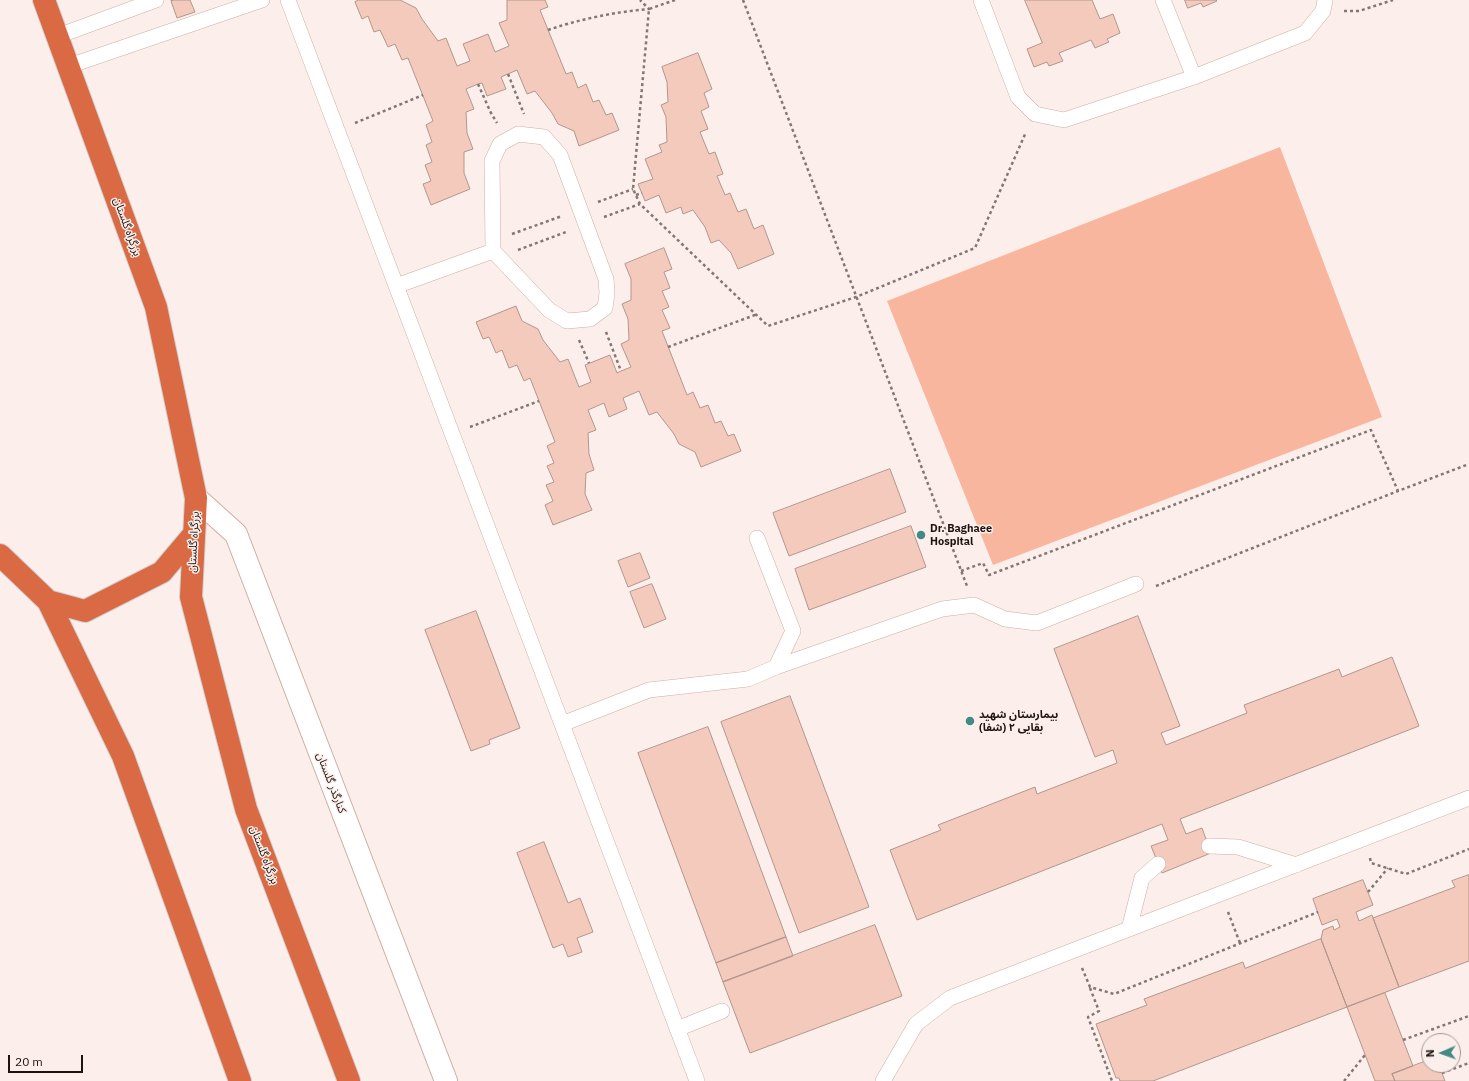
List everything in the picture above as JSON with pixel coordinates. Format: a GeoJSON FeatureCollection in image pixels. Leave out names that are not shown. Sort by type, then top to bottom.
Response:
{"type":"FeatureCollection","features":[{"type":"Feature","properties":{"kind":"highway","name":"بزرگراه گلستان"},"geometry":{"type":"LineString","coordinates":[[44,0],[156,307],[196,498],[191,597],[246,809],[349,1081]]}},
{"type":"Feature","properties":{"kind":"highway"},"geometry":{"type":"LineString","coordinates":[[48,601],[85,611],[162,572],[194,534]]}},
{"type":"Feature","properties":{"kind":"highway"},"geometry":{"type":"LineString","coordinates":[[0,555],[48,601],[123,756],[240,1081]]}},
{"type":"Feature","properties":{"kind":"street","name":"کنارگذر گلستان"},"geometry":{"type":"LineString","coordinates":[[196,498],[236,534],[446,1081]]}},
{"type":"Feature","properties":{"kind":"lane"},"geometry":{"type":"LineString","coordinates":[[58,36],[156,0]]}},
{"type":"Feature","properties":{"kind":"lane"},"geometry":{"type":"LineString","coordinates":[[69,66],[262,0]]}},
{"type":"Feature","properties":{"kind":"lane"},"geometry":{"type":"LineString","coordinates":[[288,0],[697,1081]]}},
{"type":"Feature","properties":{"kind":"lane"},"geometry":{"type":"LineString","coordinates":[[982,0],[1018,97],[1035,114],[1064,120],[1194,77],[1305,33],[1324,5]]}},
{"type":"Feature","properties":{"kind":"lane"},"geometry":{"type":"LineString","coordinates":[[1163,0],[1194,77]]}},
{"type":"Feature","properties":{"kind":"lane"},"geometry":{"type":"LineString","coordinates":[[518,134],[528,135],[544,137],[560,156],[606,278],[607,293],[605,308],[590,319],[567,321],[549,310],[494,251],[492,161],[500,144],[518,134]]}},
{"type":"Feature","properties":{"kind":"lane"},"geometry":{"type":"LineString","coordinates":[[396,286],[494,251]]}},
{"type":"Feature","properties":{"kind":"lane"},"geometry":{"type":"LineString","coordinates":[[757,538],[793,631],[776,667]]}},
{"type":"Feature","properties":{"kind":"lane"},"geometry":{"type":"LineString","coordinates":[[562,724],[649,690],[748,679],[776,667],[942,609],[974,605],[1005,619],[1037,623],[1136,584]]}},
{"type":"Feature","properties":{"kind":"lane"},"geometry":{"type":"LineString","coordinates":[[883,1081],[916,1024],[950,998],[1469,798]]}},
{"type":"Feature","properties":{"kind":"lane"},"geometry":{"type":"LineString","coordinates":[[1209,846],[1238,848],[1296,865]]}},
{"type":"Feature","properties":{"kind":"lane"},"geometry":{"type":"LineString","coordinates":[[1129,929],[1142,878],[1158,864]]}},
{"type":"Feature","properties":{"kind":"lane"},"geometry":{"type":"LineString","coordinates":[[677,1029],[722,1011]]}},
{"type":"Feature","properties":{"kind":"path"},"geometry":{"type":"LineString","coordinates":[[640,0],[649,10],[633,188],[640,204],[768,326],[856,296],[975,248],[1015,154],[1035,114]]}},
{"type":"Feature","properties":{"kind":"path"},"geometry":{"type":"LineString","coordinates":[[548,30],[562,25],[620,12],[649,10],[675,0]]}},
{"type":"Feature","properties":{"kind":"path"},"geometry":{"type":"LineString","coordinates":[[743,0],[974,605]]}},
{"type":"Feature","properties":{"kind":"path"},"geometry":{"type":"LineString","coordinates":[[1324,5],[1359,11],[1393,0]]}},
{"type":"Feature","properties":{"kind":"path"},"geometry":{"type":"LineString","coordinates":[[508,74],[527,123],[528,135]]}},
{"type":"Feature","properties":{"kind":"path"},"geometry":{"type":"LineString","coordinates":[[478,84],[491,113],[508,140]]}},
{"type":"Feature","properties":{"kind":"path"},"geometry":{"type":"LineString","coordinates":[[337,130],[423,95]]}},
{"type":"Feature","properties":{"kind":"path"},"geometry":{"type":"LineString","coordinates":[[636,195],[642,193]]}},
{"type":"Feature","properties":{"kind":"path"},"geometry":{"type":"LineString","coordinates":[[596,314],[604,326],[621,371]]}},
{"type":"Feature","properties":{"kind":"path"},"geometry":{"type":"LineString","coordinates":[[668,347],[755,315]]}},
{"type":"Feature","properties":{"kind":"path"},"geometry":{"type":"LineString","coordinates":[[452,434],[538,401]]}},
{"type":"Feature","properties":{"kind":"path"},"geometry":{"type":"LineString","coordinates":[[961,571],[983,563],[989,575],[1371,430],[1398,491]]}},
{"type":"Feature","properties":{"kind":"path"},"geometry":{"type":"LineString","coordinates":[[1136,584],[1154,587],[1469,464]]}},
{"type":"Feature","properties":{"kind":"path"},"geometry":{"type":"LineString","coordinates":[[1362,839],[1371,863],[1406,874],[1469,849]]}},
{"type":"Feature","properties":{"kind":"path"},"geometry":{"type":"LineString","coordinates":[[1368,892],[1388,868]]}},
{"type":"Feature","properties":{"kind":"path"},"geometry":{"type":"LineString","coordinates":[[1221,894],[1240,943]]}},
{"type":"Feature","properties":{"kind":"path"},"geometry":{"type":"LineString","coordinates":[[1090,987],[1114,994],[1318,912]]}},
{"type":"Feature","properties":{"kind":"path"},"geometry":{"type":"LineString","coordinates":[[1075,950],[1099,1011],[1088,1017],[1112,1081]]}},
{"type":"Feature","properties":{"kind":"path"},"geometry":{"type":"LineString","coordinates":[[1403,1040],[1469,1016]]}},
{"type":"Feature","properties":{"kind":"path"},"geometry":{"type":"LineString","coordinates":[[1344,1081],[1365,1055]]}},
{"type":"Feature","properties":{"kind":"shaded area"},"geometry":{"type":"Polygon","coordinates":[[[1280,147],[1382,417],[993,565],[887,301],[1280,147]]]}},
{"type":"Feature","properties":{"kind":"building"},"geometry":{"type":"Polygon","coordinates":[[[190,0],[195,12],[177,18],[171,1],[190,0]]]}},
{"type":"Feature","properties":{"kind":"building"},"geometry":{"type":"Polygon","coordinates":[[[359,0],[400,0],[416,8],[438,41],[446,38],[457,66],[470,61],[463,44],[488,34],[495,52],[509,46],[499,23],[507,20],[507,0],[545,0],[548,7],[540,10],[566,74],[572,72],[578,88],[586,84],[593,102],[599,100],[606,115],[612,113],[619,130],[579,146],[574,131],[558,124],[552,113],[535,91],[527,94],[517,70],[501,77],[506,89],[487,96],[482,83],[478,84],[466,89],[474,109],[466,112],[467,133],[473,149],[464,152],[464,173],[470,189],[431,205],[423,184],[431,181],[425,165],[432,162],[426,145],[432,142],[426,125],[433,121],[408,58],[402,60],[395,44],[388,47],[380,30],[374,32],[368,16],[362,19],[355,2],[359,0]]]}},
{"type":"Feature","properties":{"kind":"building"},"geometry":{"type":"Polygon","coordinates":[[[1025,0],[1092,0],[1100,19],[1113,14],[1120,33],[1107,39],[1109,42],[1095,48],[1091,40],[1059,53],[1063,61],[1049,66],[1047,62],[1034,67],[1027,49],[1042,43],[1025,0]]]}},
{"type":"Feature","properties":{"kind":"building"},"geometry":{"type":"Polygon","coordinates":[[[1185,0],[1217,1],[1203,7],[1201,3],[1188,8],[1185,0]]]}},
{"type":"Feature","properties":{"kind":"building"},"geometry":{"type":"Polygon","coordinates":[[[698,53],[712,89],[704,93],[709,107],[701,111],[708,129],[700,132],[709,154],[715,152],[723,174],[717,176],[725,195],[730,193],[738,212],[746,209],[754,229],[763,225],[774,254],[738,269],[731,253],[719,240],[711,243],[705,227],[693,210],[683,214],[681,207],[666,213],[659,195],[645,201],[638,184],[653,179],[645,159],[662,152],[659,145],[667,142],[666,117],[661,105],[668,102],[667,82],[662,67],[698,53]]]}},
{"type":"Feature","properties":{"kind":"building"},"geometry":{"type":"Polygon","coordinates":[[[664,248],[672,269],[664,272],[670,288],[662,291],[669,307],[662,310],[670,328],[662,331],[687,395],[693,392],[700,408],[708,405],[715,423],[721,421],[728,436],[734,434],[741,451],[701,467],[695,452],[679,444],[674,434],[657,412],[649,415],[639,391],[623,398],[627,409],[609,417],[604,403],[588,410],[596,430],[588,433],[589,454],[594,470],[586,473],[585,494],[592,510],[553,525],[545,505],[553,501],[546,485],[554,482],[547,466],[554,463],[547,446],[555,442],[530,378],[524,381],[517,365],[509,368],[502,350],[496,353],[489,337],[483,339],[476,322],[516,306],[522,321],[538,329],[543,340],[560,362],[568,359],[579,387],[591,382],[585,365],[610,355],[617,373],[631,367],[621,344],[629,340],[628,319],[622,304],[631,300],[631,279],[625,264],[664,248]]]}},
{"type":"Feature","properties":{"kind":"building"},"geometry":{"type":"Polygon","coordinates":[[[890,469],[906,512],[789,556],[773,513],[890,469]]]}},
{"type":"Feature","properties":{"kind":"building"},"geometry":{"type":"Polygon","coordinates":[[[911,526],[926,567],[809,610],[795,569],[911,526]]]}},
{"type":"Feature","properties":{"kind":"building"},"geometry":{"type":"Polygon","coordinates":[[[640,553],[650,578],[628,587],[618,561],[640,553]]]}},
{"type":"Feature","properties":{"kind":"building"},"geometry":{"type":"Polygon","coordinates":[[[652,584],[666,619],[644,628],[630,592],[652,584]]]}},
{"type":"Feature","properties":{"kind":"building"},"geometry":{"type":"Polygon","coordinates":[[[476,611],[520,728],[489,740],[490,744],[471,751],[425,630],[476,611]]]}},
{"type":"Feature","properties":{"kind":"building"},"geometry":{"type":"Polygon","coordinates":[[[1138,616],[1180,726],[1161,733],[1166,745],[1247,713],[1244,705],[1339,669],[1342,677],[1392,657],[1419,726],[1180,819],[1186,834],[1202,828],[1211,853],[1162,873],[1151,846],[1168,840],[1162,824],[917,920],[890,850],[941,830],[938,825],[1035,787],[1037,794],[1117,763],[1113,750],[1095,757],[1054,649],[1138,616]]]}},
{"type":"Feature","properties":{"kind":"building"},"geometry":{"type":"Polygon","coordinates":[[[790,696],[869,907],[799,933],[721,722],[790,696]]]}},
{"type":"Feature","properties":{"kind":"building"},"geometry":{"type":"Polygon","coordinates":[[[708,727],[786,937],[716,963],[638,753],[708,727]]]}},
{"type":"Feature","properties":{"kind":"building"},"geometry":{"type":"Polygon","coordinates":[[[544,842],[568,903],[580,898],[593,932],[577,938],[582,952],[568,957],[563,944],[553,948],[517,853],[544,842]]]}},
{"type":"Feature","properties":{"kind":"building"},"geometry":{"type":"Polygon","coordinates":[[[1469,875],[1469,961],[1399,987],[1373,918],[1455,887],[1452,881],[1469,875]]]}},
{"type":"Feature","properties":{"kind":"building"},"geometry":{"type":"Polygon","coordinates":[[[1363,880],[1373,905],[1356,912],[1359,921],[1372,915],[1399,987],[1347,1007],[1321,939],[1323,930],[1333,926],[1334,930],[1340,927],[1337,919],[1322,925],[1313,899],[1363,880]]]}},
{"type":"Feature","properties":{"kind":"building"},"geometry":{"type":"Polygon","coordinates":[[[875,925],[902,996],[750,1053],[723,982],[875,925]]]}},
{"type":"Feature","properties":{"kind":"building"},"geometry":{"type":"Polygon","coordinates":[[[786,937],[793,956],[723,982],[716,963],[786,937]]]}},
{"type":"Feature","properties":{"kind":"building"},"geometry":{"type":"Polygon","coordinates":[[[1321,939],[1347,1007],[1153,1081],[1120,1081],[1119,1078],[1116,1078],[1096,1024],[1147,1005],[1144,999],[1243,962],[1245,968],[1321,939]]]}},
{"type":"Feature","properties":{"kind":"building"},"geometry":{"type":"Polygon","coordinates":[[[1385,993],[1413,1066],[1392,1074],[1395,1081],[1375,1081],[1347,1007],[1385,993]]]}},
{"type":"Feature","properties":{"kind":"building"},"geometry":{"type":"Polygon","coordinates":[[[1421,1063],[1421,1073],[1442,1073],[1445,1081],[1395,1081],[1392,1074],[1421,1063]]]}},
{"type":"Feature","properties":{"kind":"place","name":"Dr. Baghaee Hospital"},"geometry":{"type":"Point","coordinates":[921,535]}},
{"type":"Feature","properties":{"kind":"place","name":"بیمارستان شهید بقایی ۲ (شفا)"},"geometry":{"type":"Point","coordinates":[970,721]}}]}
